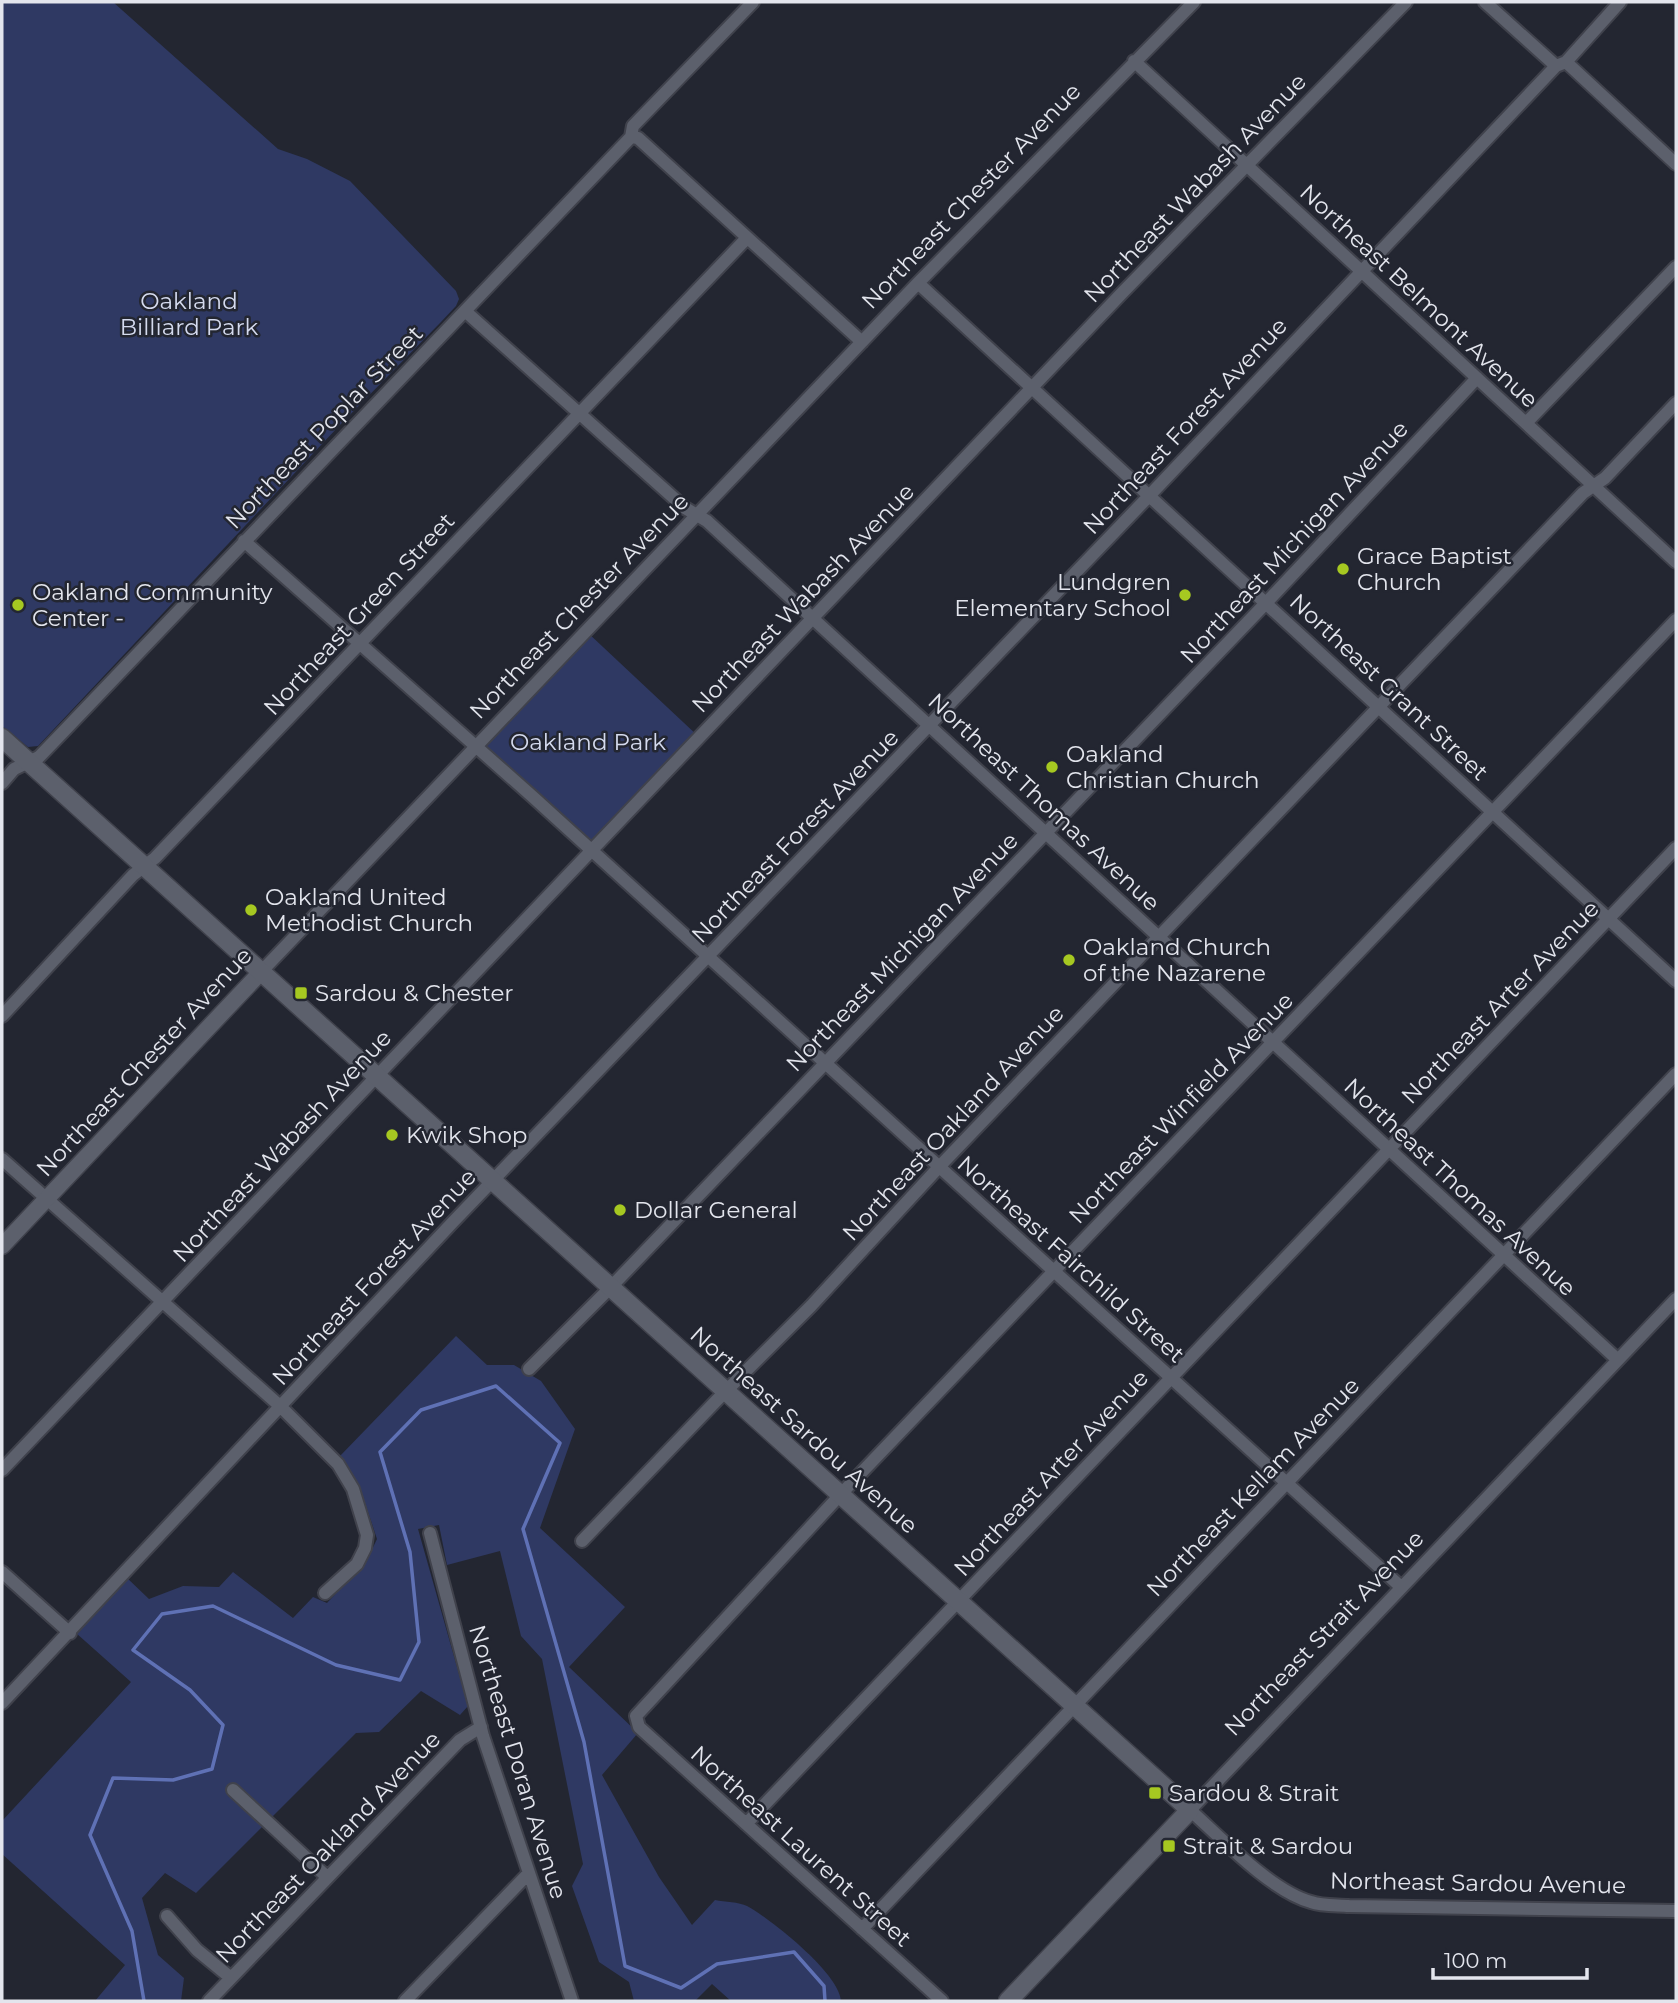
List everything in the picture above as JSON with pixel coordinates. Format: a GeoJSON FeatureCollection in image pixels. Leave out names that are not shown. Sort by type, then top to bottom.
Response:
{"type":"FeatureCollection","features":[{"type":"Feature","properties":{"kind":"main road","name":"Northeast Sardou Avenue"},"geometry":{"type":"LineString","coordinates":[[2,738],[1189,1810]]}},
{"type":"Feature","properties":{"kind":"main road","name":"Northeast Strait Avenue"},"geometry":{"type":"LineString","coordinates":[[1008,2001],[1189,1810]]}},
{"type":"Feature","properties":{"kind":"street","name":"Northeast Poplar Street"},"geometry":{"type":"LineString","coordinates":[[2,783],[14,769],[39,757],[47,749],[631,137],[633,126],[753,2]]}},
{"type":"Feature","properties":{"kind":"street","name":"Northeast Chester Avenue"},"geometry":{"type":"LineString","coordinates":[[2,1246],[918,282],[1194,2]]}},
{"type":"Feature","properties":{"kind":"street","name":"Northeast Wabash Avenue"},"geometry":{"type":"LineString","coordinates":[[2,1470],[1032,387],[1406,2]]}},
{"type":"Feature","properties":{"kind":"street"},"geometry":{"type":"LineString","coordinates":[[1485,2],[1676,164]]}},
{"type":"Feature","properties":{"kind":"street","name":"Northeast Forest Avenue"},"geometry":{"type":"LineString","coordinates":[[2,1703],[492,1182],[1149,496],[1360,270],[1620,2]]}},
{"type":"Feature","properties":{"kind":"street","name":"Northeast Belmont Avenue"},"geometry":{"type":"LineString","coordinates":[[1134,61],[1676,562]]}},
{"type":"Feature","properties":{"kind":"street"},"geometry":{"type":"LineString","coordinates":[[631,137],[638,138],[862,342]]}},
{"type":"Feature","properties":{"kind":"street","name":"Northeast Green Street"},"geometry":{"type":"LineString","coordinates":[[2,1016],[133,875],[156,858],[746,239]]}},
{"type":"Feature","properties":{"kind":"street"},"geometry":{"type":"LineString","coordinates":[[1525,423],[1676,267]]}},
{"type":"Feature","properties":{"kind":"street","name":"Northeast Grant Street"},"geometry":{"type":"LineString","coordinates":[[918,282],[1676,981]]}},
{"type":"Feature","properties":{"kind":"street","name":"Northeast Thomas Avenue"},"geometry":{"type":"LineString","coordinates":[[465,311],[685,508],[707,521],[1618,1360]]}},
{"type":"Feature","properties":{"kind":"street","name":"Northeast Michigan Avenue"},"geometry":{"type":"LineString","coordinates":[[529,1369],[610,1288],[1266,603],[1477,378]]}},
{"type":"Feature","properties":{"kind":"street","name":"Northeast Oakland Avenue"},"geometry":{"type":"LineString","coordinates":[[582,1541],[811,1306],[939,1167],[1586,491],[1605,478],[1676,403]]}},
{"type":"Feature","properties":{"kind":"street","name":"Northeast Fairchild Street"},"geometry":{"type":"LineString","coordinates":[[244,541],[477,747],[1401,1587]]}},
{"type":"Feature","properties":{"kind":"street","name":"Northeast Winfield Avenue"},"geometry":{"type":"LineString","coordinates":[[635,1719],[840,1495],[1676,620]]}},
{"type":"Feature","properties":{"kind":"street","name":"Northeast Arter Avenue"},"geometry":{"type":"LineString","coordinates":[[746,1824],[1676,848]]}},
{"type":"Feature","properties":{"kind":"street","name":"Northeast Kellam Avenue"},"geometry":{"type":"LineString","coordinates":[[862,1929],[1676,1074]]}},
{"type":"Feature","properties":{"kind":"street"},"geometry":{"type":"LineString","coordinates":[[2,1159],[280,1406],[345,1474],[366,1528],[365,1548],[357,1564],[325,1593]]}},
{"type":"Feature","properties":{"kind":"street","name":"Northeast Strait Avenue"},"geometry":{"type":"LineString","coordinates":[[1189,1810],[1676,1299]]}},
{"type":"Feature","properties":{"kind":"street","name":"Northeast Doran Avenue"},"geometry":{"type":"LineString","coordinates":[[430,1533],[481,1727],[572,2001]]}},
{"type":"Feature","properties":{"kind":"street"},"geometry":{"type":"LineString","coordinates":[[2,1572],[69,1633]]}},
{"type":"Feature","properties":{"kind":"street","name":"Northeast Laurent Street"},"geometry":{"type":"LineString","coordinates":[[635,1719],[639,1727],[942,2001]]}},
{"type":"Feature","properties":{"kind":"street","name":"Northeast Oakland Avenue"},"geometry":{"type":"LineString","coordinates":[[209,2001],[460,1740],[481,1727]]}},
{"type":"Feature","properties":{"kind":"street"},"geometry":{"type":"LineString","coordinates":[[233,1790],[327,1877]]}},
{"type":"Feature","properties":{"kind":"street","name":"Northeast Sardou Avenue"},"geometry":{"type":"LineString","coordinates":[[1189,1810],[1286,1892],[1313,1903],[1349,1906],[1676,1911]]}},
{"type":"Feature","properties":{"kind":"street"},"geometry":{"type":"LineString","coordinates":[[405,2001],[529,1873]]}},
{"type":"Feature","properties":{"kind":"street"},"geometry":{"type":"LineString","coordinates":[[167,1916],[197,1950],[230,1978]]}},
{"type":"Feature","properties":{"kind":"green space","name":"Oakland Billiard Park"},"geometry":{"type":"Polygon","coordinates":[[[2,2],[113,2],[278,149],[307,159],[350,181],[456,291],[459,299],[440,323],[338,427],[38,746],[28,747],[2,726],[2,2]]]}},
{"type":"Feature","properties":{"kind":"green space","name":"Oakland Park"},"geometry":{"type":"Polygon","coordinates":[[[587,632],[699,737],[591,851],[477,747],[587,632]]]}},
{"type":"Feature","properties":{"kind":"green space"},"geometry":{"type":"Polygon","coordinates":[[[456,1336],[487,1365],[514,1365],[541,1381],[575,1429],[540,1528],[625,1607],[569,1667],[638,1733],[602,1775],[659,1877],[692,1925],[715,1900],[744,1905],[758,1913],[803,1948],[829,1977],[838,1990],[841,2001],[731,2001],[712,1984],[695,2001],[634,2001],[629,1982],[599,1962],[572,1886],[583,1864],[542,1659],[521,1636],[500,1551],[447,1565],[439,1525],[418,1529],[468,1706],[460,1715],[421,1691],[379,1732],[356,1733],[196,1893],[165,1873],[142,1898],[158,1955],[184,1978],[181,2001],[95,2001],[125,1965],[2,1854],[2,1821],[131,1682],[76,1633],[126,1577],[149,1599],[183,1586],[219,1587],[233,1572],[293,1618],[313,1597],[327,1603],[367,1560],[377,1539],[357,1485],[340,1456],[456,1336]]]}},
{"type":"Feature","properties":{"kind":"waterway"},"geometry":{"type":"LineString","coordinates":[[144,2001],[132,1931],[90,1835],[113,1778],[173,1780],[212,1769],[223,1725],[190,1690],[133,1650],[162,1614],[213,1606],[336,1665],[400,1680],[419,1642],[410,1552],[380,1452],[421,1410],[496,1386],[560,1443],[523,1529],[584,1742],[625,1966],[681,1988],[717,1964],[794,1952],[824,1986],[825,2001]]}},
{"type":"Feature","properties":{"kind":"place","name":"Grace Baptist Church"},"geometry":{"type":"Point","coordinates":[1343,569]}},
{"type":"Feature","properties":{"kind":"place","name":"Lundgren Elementary School"},"geometry":{"type":"Point","coordinates":[1185,595]}},
{"type":"Feature","properties":{"kind":"place","name":"Oakland Community Center -"},"geometry":{"type":"Point","coordinates":[18,605]}},
{"type":"Feature","properties":{"kind":"place","name":"Oakland Christian Church"},"geometry":{"type":"Point","coordinates":[1052,767]}},
{"type":"Feature","properties":{"kind":"place","name":"Oakland United Methodist Church"},"geometry":{"type":"Point","coordinates":[251,910]}},
{"type":"Feature","properties":{"kind":"place","name":"Oakland Church of the Nazarene"},"geometry":{"type":"Point","coordinates":[1069,960]}},
{"type":"Feature","properties":{"kind":"place","name":"Sardou & Chester"},"geometry":{"type":"Point","coordinates":[301,993]}},
{"type":"Feature","properties":{"kind":"place","name":"Kwik Shop"},"geometry":{"type":"Point","coordinates":[392,1135]}},
{"type":"Feature","properties":{"kind":"place","name":"Dollar General"},"geometry":{"type":"Point","coordinates":[620,1210]}},
{"type":"Feature","properties":{"kind":"place","name":"Sardou & Strait"},"geometry":{"type":"Point","coordinates":[1155,1793]}},
{"type":"Feature","properties":{"kind":"place","name":"Strait & Sardou"},"geometry":{"type":"Point","coordinates":[1169,1846]}}]}
